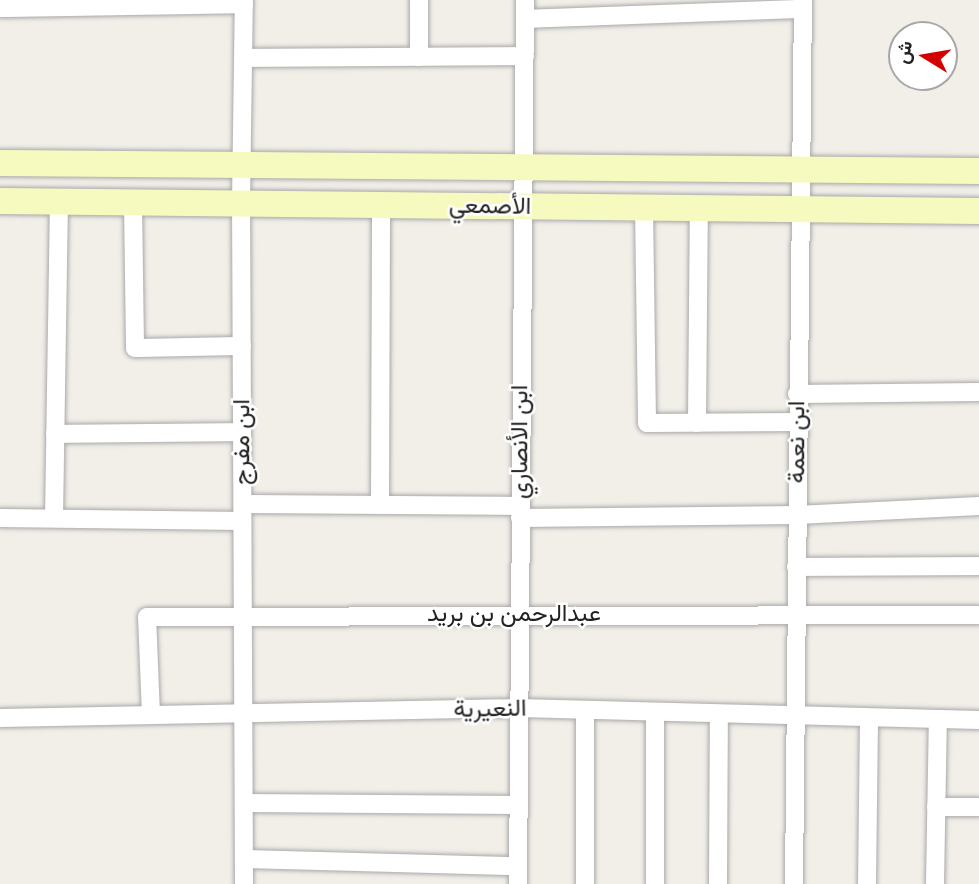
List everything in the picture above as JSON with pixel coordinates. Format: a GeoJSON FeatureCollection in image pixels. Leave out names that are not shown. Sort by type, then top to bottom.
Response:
{"type":"FeatureCollection","features":[{"type":"Feature","properties":{"kind":"street"},"geometry":{"type":"LineString","coordinates":[[419,0],[419,57]]}},
{"type":"Feature","properties":{"kind":"street","name":"ابن الأنصاري"},"geometry":{"type":"LineString","coordinates":[[518,875],[520,206],[526,0]]}},
{"type":"Feature","properties":{"kind":"street"},"geometry":{"type":"LineString","coordinates":[[0,8],[244,2]]}},
{"type":"Feature","properties":{"kind":"street","name":"ابن مفرج"},"geometry":{"type":"LineString","coordinates":[[244,2],[241,204],[244,884]]}},
{"type":"Feature","properties":{"kind":"street"},"geometry":{"type":"LineString","coordinates":[[525,19],[803,4]]}},
{"type":"Feature","properties":{"kind":"street","name":"ابن نعمة"},"geometry":{"type":"LineString","coordinates":[[794,884],[803,4]]}},
{"type":"Feature","properties":{"kind":"street"},"geometry":{"type":"LineString","coordinates":[[243,58],[524,57]]}},
{"type":"Feature","properties":{"kind":"street","name":"الأصمعي"},"geometry":{"type":"LineString","coordinates":[[0,163],[979,171]]}},
{"type":"Feature","properties":{"kind":"street","name":"الأصمعي"},"geometry":{"type":"LineString","coordinates":[[0,201],[979,211]]}},
{"type":"Feature","properties":{"kind":"street"},"geometry":{"type":"LineString","coordinates":[[54,518],[59,202]]}},
{"type":"Feature","properties":{"kind":"street"},"geometry":{"type":"LineString","coordinates":[[134,203],[135,348],[242,346]]}},
{"type":"Feature","properties":{"kind":"street"},"geometry":{"type":"LineString","coordinates":[[380,505],[381,205]]}},
{"type":"Feature","properties":{"kind":"street"},"geometry":{"type":"LineString","coordinates":[[645,207],[647,423],[798,422]]}},
{"type":"Feature","properties":{"kind":"street"},"geometry":{"type":"LineString","coordinates":[[697,423],[699,208]]}},
{"type":"Feature","properties":{"kind":"street"},"geometry":{"type":"LineString","coordinates":[[797,394],[979,392]]}},
{"type":"Feature","properties":{"kind":"street"},"geometry":{"type":"LineString","coordinates":[[55,434],[242,432]]}},
{"type":"Feature","properties":{"kind":"street"},"geometry":{"type":"LineString","coordinates":[[0,518],[242,512],[380,505],[520,512],[797,515],[979,506]]}},
{"type":"Feature","properties":{"kind":"street"},"geometry":{"type":"LineString","coordinates":[[796,567],[979,566]]}},
{"type":"Feature","properties":{"kind":"street","name":"عبدالرحمن بن بريد"},"geometry":{"type":"LineString","coordinates":[[150,715],[147,617],[796,613],[979,615]]}},
{"type":"Feature","properties":{"kind":"street","name":"النعيرية"},"geometry":{"type":"LineString","coordinates":[[0,718],[519,708],[979,720]]}},
{"type":"Feature","properties":{"kind":"street"},"geometry":{"type":"LineString","coordinates":[[585,710],[585,884]]}},
{"type":"Feature","properties":{"kind":"street"},"geometry":{"type":"LineString","coordinates":[[655,712],[655,884]]}},
{"type":"Feature","properties":{"kind":"street"},"geometry":{"type":"LineString","coordinates":[[718,884],[719,714]]}},
{"type":"Feature","properties":{"kind":"street"},"geometry":{"type":"LineString","coordinates":[[867,884],[869,718]]}},
{"type":"Feature","properties":{"kind":"street"},"geometry":{"type":"LineString","coordinates":[[935,884],[938,719]]}},
{"type":"Feature","properties":{"kind":"street"},"geometry":{"type":"LineString","coordinates":[[244,803],[519,805]]}},
{"type":"Feature","properties":{"kind":"street"},"geometry":{"type":"LineString","coordinates":[[936,807],[979,807]]}},
{"type":"Feature","properties":{"kind":"street"},"geometry":{"type":"LineString","coordinates":[[244,859],[518,875]]}}]}
